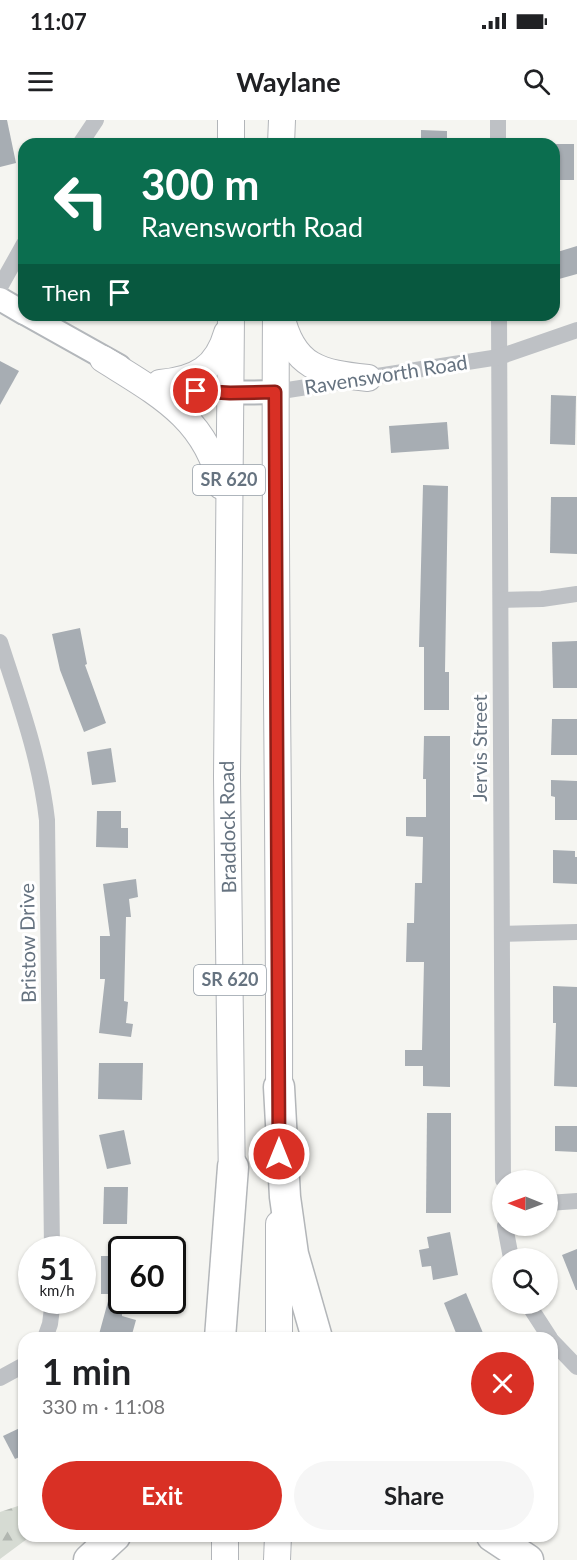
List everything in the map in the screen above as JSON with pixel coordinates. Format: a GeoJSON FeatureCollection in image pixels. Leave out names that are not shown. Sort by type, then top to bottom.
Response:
{"type":"FeatureCollection","features":[{"type":"Feature","properties":{"kind":"highway"},"geometry":{"type":"LineString","coordinates":[[279,1087],[285,1197],[293,1254],[315,1332]]}},
{"type":"Feature","properties":{"kind":"highway"},"geometry":{"type":"LineString","coordinates":[[220,1332],[233,1167]]}},
{"type":"Feature","properties":{"kind":"highway"},"geometry":{"type":"LineString","coordinates":[[89,1560],[108,1542]]}},
{"type":"Feature","properties":{"kind":"highway"},"geometry":{"type":"LineString","coordinates":[[501,1542],[528,1560]]}},
{"type":"Feature","properties":{"kind":"main road"},"geometry":{"type":"LineString","coordinates":[[231,120],[231,138]]}},
{"type":"Feature","properties":{"kind":"main road"},"geometry":{"type":"LineString","coordinates":[[281,138],[282,120]]}},
{"type":"Feature","properties":{"kind":"main road","name":"Ravensworth Road"},"geometry":{"type":"LineString","coordinates":[[0,299],[18,309]]}},
{"type":"Feature","properties":{"kind":"main road","name":"Ravensworth Road"},"geometry":{"type":"LineString","coordinates":[[38,321],[103,359],[160,383],[181,389],[230,393],[275,392]]}},
{"type":"Feature","properties":{"kind":"main road"},"geometry":{"type":"LineString","coordinates":[[160,383],[186,378],[212,363],[222,348],[230,321]]}},
{"type":"Feature","properties":{"kind":"main road","name":"Braddock Road"},"geometry":{"type":"LineString","coordinates":[[228,1332],[233,1167],[227,777],[231,321]]}},
{"type":"Feature","properties":{"kind":"main road","name":"SR 620"},"geometry":{"type":"LineString","coordinates":[[276,321],[277,730],[280,874],[279,1332]]}},
{"type":"Feature","properties":{"kind":"main road"},"geometry":{"type":"LineString","coordinates":[[283,321],[301,357],[316,368],[334,374],[368,378]]}},
{"type":"Feature","properties":{"kind":"main road"},"geometry":{"type":"LineString","coordinates":[[103,359],[171,404],[185,416],[208,447],[218,470],[223,498],[228,567]]}},
{"type":"Feature","properties":{"kind":"main road"},"geometry":{"type":"LineString","coordinates":[[225,1542],[225,1560]]}},
{"type":"Feature","properties":{"kind":"main road"},"geometry":{"type":"LineString","coordinates":[[278,1542],[278,1560]]}},
{"type":"Feature","properties":{"kind":"street"},"geometry":{"type":"LineString","coordinates":[[84,138],[96,120]]}},
{"type":"Feature","properties":{"kind":"street"},"geometry":{"type":"LineString","coordinates":[[498,120],[498,138]]}},
{"type":"Feature","properties":{"kind":"street"},"geometry":{"type":"LineString","coordinates":[[0,287],[18,255]]}},
{"type":"Feature","properties":{"kind":"street","name":"Jervis Street"},"geometry":{"type":"LineString","coordinates":[[499,321],[503,1170]]}},
{"type":"Feature","properties":{"kind":"street","name":"Ravensworth Road"},"geometry":{"type":"LineString","coordinates":[[275,392],[499,357],[577,330]]}},
{"type":"Feature","properties":{"kind":"street"},"geometry":{"type":"LineString","coordinates":[[501,600],[577,594]]}},
{"type":"Feature","properties":{"kind":"street","name":"Bristow Drive"},"geometry":{"type":"LineString","coordinates":[[0,642],[36,751],[48,819],[52,1236]]}},
{"type":"Feature","properties":{"kind":"street"},"geometry":{"type":"LineString","coordinates":[[502,934],[577,932]]}},
{"type":"Feature","properties":{"kind":"street"},"geometry":{"type":"LineString","coordinates":[[558,1202],[577,1201]]}},
{"type":"Feature","properties":{"kind":"street"},"geometry":{"type":"LineString","coordinates":[[47,1332],[51,1314]]}},
{"type":"Feature","properties":{"kind":"street"},"geometry":{"type":"LineString","coordinates":[[535,1314],[546,1332]]}},
{"type":"Feature","properties":{"kind":"street"},"geometry":{"type":"LineString","coordinates":[[558,1347],[577,1367]]}},
{"type":"Feature","properties":{"kind":"street"},"geometry":{"type":"LineString","coordinates":[[0,1378],[18,1368]]}},
{"type":"Feature","properties":{"kind":"green space"},"geometry":{"type":"Polygon","coordinates":[[[18,1506],[18,1542],[23,1542],[0,1559],[0,1512],[18,1506]]]}},
{"type":"Feature","properties":{"kind":"building"},"geometry":{"type":"Polygon","coordinates":[[[0,120],[7,120],[16,163],[0,167],[0,120]]]}},
{"type":"Feature","properties":{"kind":"building"},"geometry":{"type":"Polygon","coordinates":[[[421,130],[447,131],[447,138],[421,138],[421,130]]]}},
{"type":"Feature","properties":{"kind":"building"},"geometry":{"type":"Polygon","coordinates":[[[560,144],[574,144],[574,180],[560,180],[560,144]]]}},
{"type":"Feature","properties":{"kind":"building"},"geometry":{"type":"Polygon","coordinates":[[[577,246],[577,274],[560,279],[560,251],[577,246]]]}},
{"type":"Feature","properties":{"kind":"building"},"geometry":{"type":"Polygon","coordinates":[[[0,361],[19,371],[0,405],[0,361]]]}},
{"type":"Feature","properties":{"kind":"building"},"geometry":{"type":"Polygon","coordinates":[[[551,395],[576,396],[575,445],[550,444],[551,395]]]}},
{"type":"Feature","properties":{"kind":"building"},"geometry":{"type":"Polygon","coordinates":[[[447,422],[449,449],[391,453],[389,426],[447,422]]]}},
{"type":"Feature","properties":{"kind":"building"},"geometry":{"type":"Polygon","coordinates":[[[423,485],[448,486],[445,672],[449,672],[449,710],[424,710],[424,647],[419,647],[423,485]]]}},
{"type":"Feature","properties":{"kind":"building"},"geometry":{"type":"Polygon","coordinates":[[[551,497],[577,497],[577,554],[550,553],[551,497]]]}},
{"type":"Feature","properties":{"kind":"building"},"geometry":{"type":"Polygon","coordinates":[[[80,628],[87,664],[85,665],[106,723],[84,732],[60,670],[52,634],[80,628]]]}},
{"type":"Feature","properties":{"kind":"building"},"geometry":{"type":"Polygon","coordinates":[[[577,641],[577,688],[553,688],[552,642],[577,641]]]}},
{"type":"Feature","properties":{"kind":"building"},"geometry":{"type":"Polygon","coordinates":[[[552,719],[577,719],[577,755],[551,755],[552,719]]]}},
{"type":"Feature","properties":{"kind":"building"},"geometry":{"type":"Polygon","coordinates":[[[424,736],[450,736],[450,1087],[423,1086],[423,1066],[405,1066],[405,1050],[422,1050],[424,962],[406,962],[407,923],[414,923],[415,883],[422,883],[423,837],[406,836],[406,817],[426,817],[426,779],[423,779],[424,736]]]}},
{"type":"Feature","properties":{"kind":"building"},"geometry":{"type":"Polygon","coordinates":[[[111,748],[116,782],[92,785],[87,752],[111,748]]]}},
{"type":"Feature","properties":{"kind":"building"},"geometry":{"type":"Polygon","coordinates":[[[551,780],[577,781],[577,820],[555,820],[555,797],[551,796],[551,780]]]}},
{"type":"Feature","properties":{"kind":"building"},"geometry":{"type":"Polygon","coordinates":[[[97,811],[121,811],[121,828],[128,828],[128,848],[96,847],[97,811]]]}},
{"type":"Feature","properties":{"kind":"building"},"geometry":{"type":"Polygon","coordinates":[[[553,850],[575,851],[577,884],[553,883],[553,850]]]}},
{"type":"Feature","properties":{"kind":"building"},"geometry":{"type":"Polygon","coordinates":[[[136,879],[138,897],[129,899],[131,917],[126,917],[124,1001],[128,1002],[126,1023],[133,1024],[131,1037],[99,1033],[105,979],[100,979],[100,936],[110,936],[103,884],[136,879]]]}},
{"type":"Feature","properties":{"kind":"building"},"geometry":{"type":"Polygon","coordinates":[[[553,986],[577,987],[577,1087],[554,1086],[556,1023],[553,1023],[553,986]]]}},
{"type":"Feature","properties":{"kind":"building"},"geometry":{"type":"Polygon","coordinates":[[[99,1063],[143,1063],[142,1100],[98,1099],[99,1063]]]}},
{"type":"Feature","properties":{"kind":"building"},"geometry":{"type":"Polygon","coordinates":[[[427,1113],[451,1113],[451,1213],[426,1213],[427,1113]]]}},
{"type":"Feature","properties":{"kind":"building"},"geometry":{"type":"Polygon","coordinates":[[[555,1126],[577,1126],[577,1152],[555,1151],[555,1126]]]}},
{"type":"Feature","properties":{"kind":"building"},"geometry":{"type":"Polygon","coordinates":[[[124,1130],[131,1164],[107,1169],[99,1135],[124,1130]]]}},
{"type":"Feature","properties":{"kind":"building"},"geometry":{"type":"Polygon","coordinates":[[[104,1187],[128,1187],[127,1224],[103,1224],[104,1187]]]}},
{"type":"Feature","properties":{"kind":"building"},"geometry":{"type":"Polygon","coordinates":[[[450,1232],[458,1275],[433,1280],[431,1266],[422,1267],[419,1250],[429,1248],[427,1237],[450,1232]]]}},
{"type":"Feature","properties":{"kind":"building"},"geometry":{"type":"Polygon","coordinates":[[[577,1249],[577,1290],[576,1290],[562,1255],[577,1249]]]}},
{"type":"Feature","properties":{"kind":"building"},"geometry":{"type":"Polygon","coordinates":[[[101,1256],[108,1256],[108,1294],[101,1294],[101,1256]]]}},
{"type":"Feature","properties":{"kind":"building"},"geometry":{"type":"Polygon","coordinates":[[[466,1293],[483,1332],[456,1332],[444,1303],[466,1293]]]}},
{"type":"Feature","properties":{"kind":"building"},"geometry":{"type":"Polygon","coordinates":[[[108,1301],[108,1314],[122,1314],[122,1316],[136,1320],[133,1332],[100,1332],[108,1301]]]}},
{"type":"Feature","properties":{"kind":"building"},"geometry":{"type":"Polygon","coordinates":[[[18,1429],[18,1458],[15,1459],[3,1436],[18,1429]]]}},
{"type":"Feature","properties":{"kind":"route"},"geometry":{"type":"LineString","coordinates":[[196,391],[211,393],[275,392],[280,874],[279,1154]]}}]}
